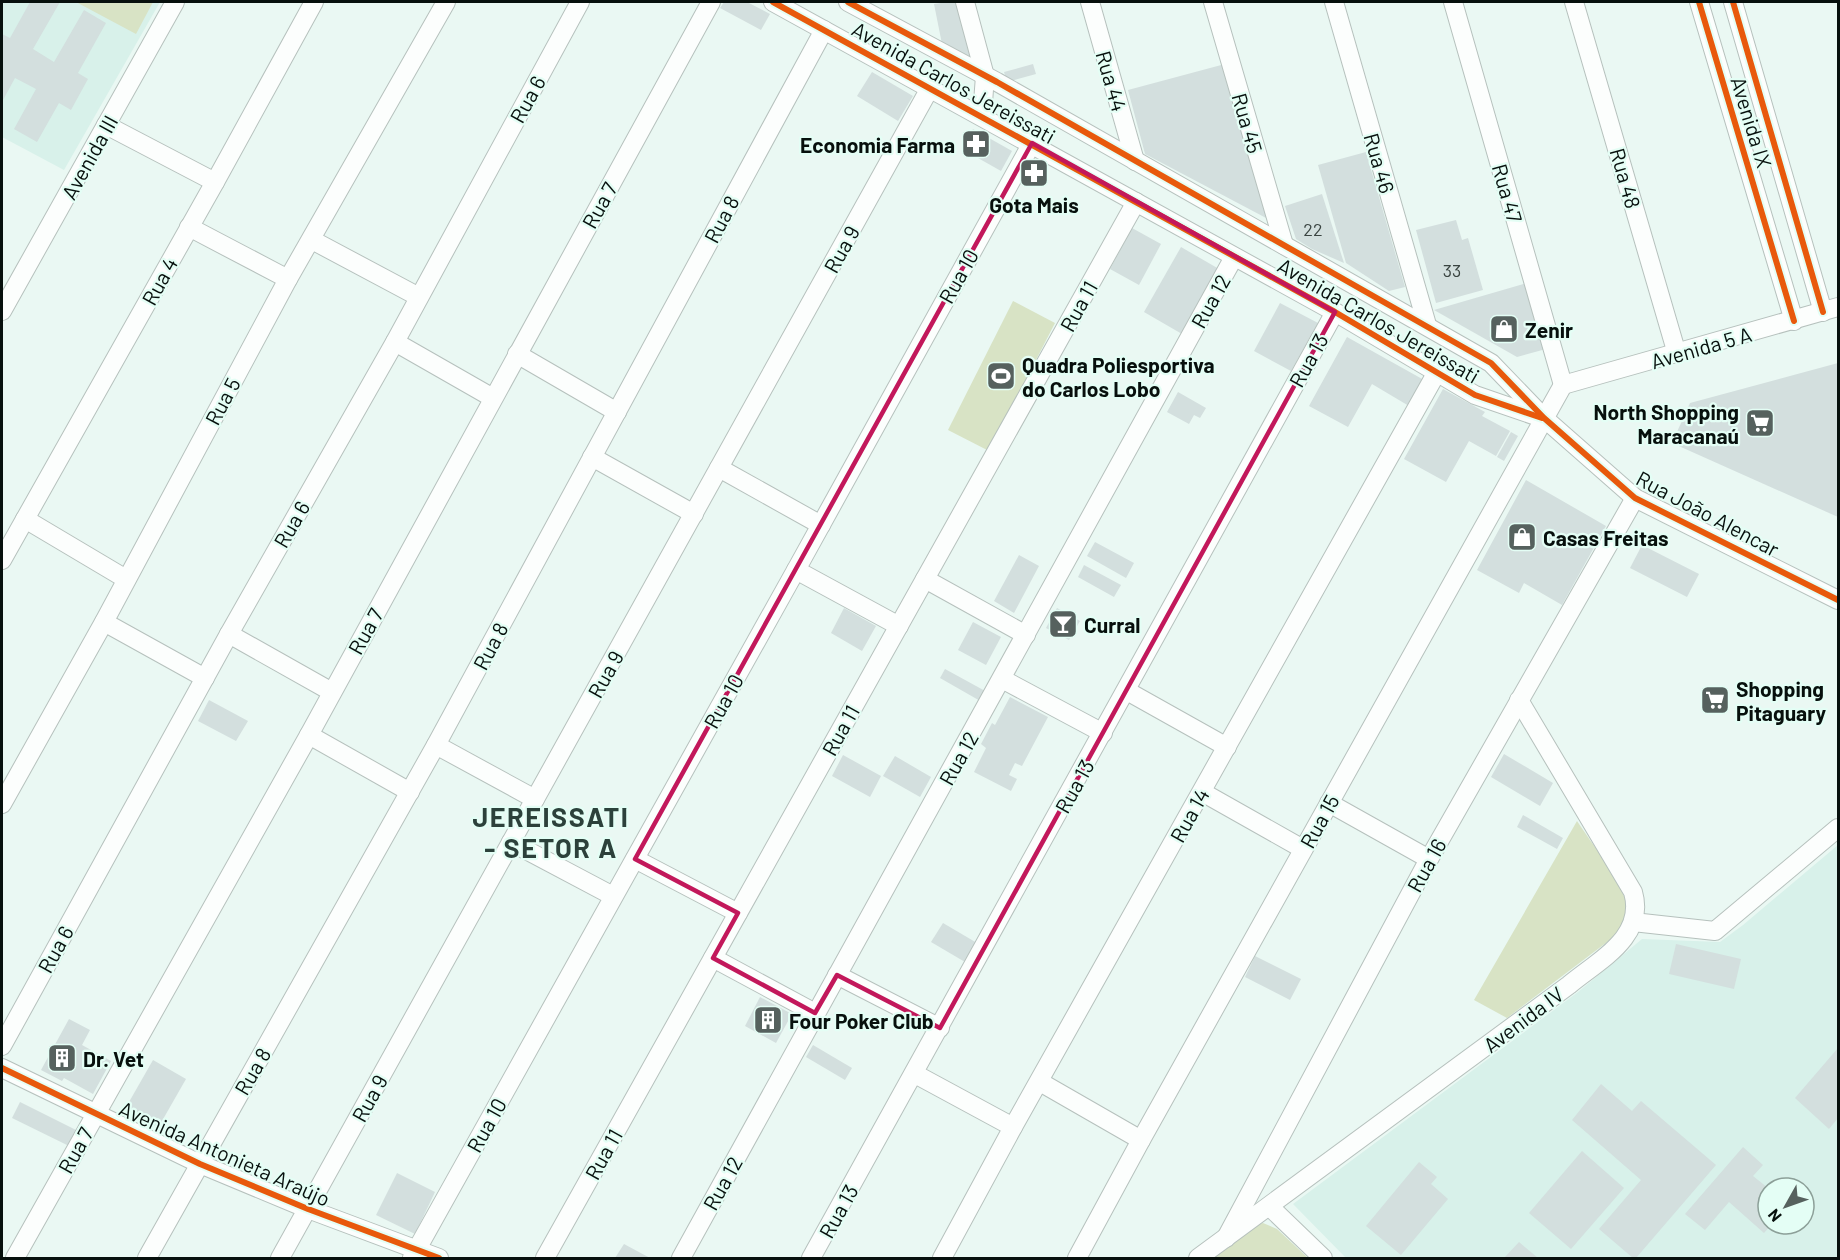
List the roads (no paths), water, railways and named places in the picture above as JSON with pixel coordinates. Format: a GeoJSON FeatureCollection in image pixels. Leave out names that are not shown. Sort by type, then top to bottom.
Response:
{"type":"FeatureCollection","features":[{"type":"Feature","properties":{"kind":"street","name":"Avenida III"},"geometry":{"type":"LineString","coordinates":[[2,311],[175,2]]}},
{"type":"Feature","properties":{"kind":"street","name":"Rua 4"},"geometry":{"type":"LineString","coordinates":[[2,560],[314,2]]}},
{"type":"Feature","properties":{"kind":"street","name":"Rua 5"},"geometry":{"type":"LineString","coordinates":[[2,804],[104,622],[288,279],[446,2]]}},
{"type":"Feature","properties":{"kind":"street","name":"Rua 6"},"geometry":{"type":"LineString","coordinates":[[2,1046],[229,634],[395,342],[580,2]]}},
{"type":"Feature","properties":{"kind":"street","name":"Rua 7"},"geometry":{"type":"LineString","coordinates":[[15,1258],[309,735],[711,2]]}},
{"type":"Feature","properties":{"kind":"street","name":"Avenida Carlos Jereissati"},"geometry":{"type":"LineString","coordinates":[[773,2],[1335,312],[1475,395],[1544,418]]}},
{"type":"Feature","properties":{"kind":"street","name":"Avenida Carlos Jereissati"},"geometry":{"type":"LineString","coordinates":[[848,2],[1135,160],[1491,363],[1544,418]]}},
{"type":"Feature","properties":{"kind":"street"},"geometry":{"type":"LineString","coordinates":[[965,2],[985,76],[982,116]]}},
{"type":"Feature","properties":{"kind":"street","name":"Rua 44"},"geometry":{"type":"LineString","coordinates":[[1090,2],[1135,160]]}},
{"type":"Feature","properties":{"kind":"street","name":"Rua 45"},"geometry":{"type":"LineString","coordinates":[[1213,2],[1284,245]]}},
{"type":"Feature","properties":{"kind":"street","name":"Rua 46"},"geometry":{"type":"LineString","coordinates":[[1334,2],[1427,325]]}},
{"type":"Feature","properties":{"kind":"street","name":"Rua 47"},"geometry":{"type":"LineString","coordinates":[[1453,2],[1563,386]]}},
{"type":"Feature","properties":{"kind":"street","name":"Rua 48"},"geometry":{"type":"LineString","coordinates":[[1574,2],[1677,354]]}},
{"type":"Feature","properties":{"kind":"street","name":"Avenida IX"},"geometry":{"type":"LineString","coordinates":[[1699,2],[1794,321]]}},
{"type":"Feature","properties":{"kind":"street","name":"Avenida IX"},"geometry":{"type":"LineString","coordinates":[[1733,2],[1831,310]]}},
{"type":"Feature","properties":{"kind":"street","name":"Rua 8"},"geometry":{"type":"LineString","coordinates":[[147,1258],[436,745],[824,30]]}},
{"type":"Feature","properties":{"kind":"street","name":"Rua 9"},"geometry":{"type":"LineString","coordinates":[[280,1258],[930,88]]}},
{"type":"Feature","properties":{"kind":"street"},"geometry":{"type":"LineString","coordinates":[[106,125],[214,182]]}},
{"type":"Feature","properties":{"kind":"street","name":"Rua 10"},"geometry":{"type":"LineString","coordinates":[[414,1255],[1032,143]]}},
{"type":"Feature","properties":{"kind":"street","name":"Rua 11"},"geometry":{"type":"LineString","coordinates":[[545,1258],[1136,202]]}},
{"type":"Feature","properties":{"kind":"street"},"geometry":{"type":"LineString","coordinates":[[189,227],[288,279]]}},
{"type":"Feature","properties":{"kind":"street"},"geometry":{"type":"LineString","coordinates":[[312,240],[419,297]]}},
{"type":"Feature","properties":{"kind":"street","name":"Rua 12"},"geometry":{"type":"LineString","coordinates":[[681,1258],[1234,257]]}},
{"type":"Feature","properties":{"kind":"street","name":"Avenida 5 A"},"geometry":{"type":"LineString","coordinates":[[1563,386],[1831,310]]}},
{"type":"Feature","properties":{"kind":"street","name":"Rua 13"},"geometry":{"type":"LineString","coordinates":[[811,1258],[915,1074],[1335,312]]}},
{"type":"Feature","properties":{"kind":"street"},"geometry":{"type":"LineString","coordinates":[[395,342],[493,398]]}},
{"type":"Feature","properties":{"kind":"street"},"geometry":{"type":"LineString","coordinates":[[517,354],[617,412]]}},
{"type":"Feature","properties":{"kind":"street","name":"Rua 14"},"geometry":{"type":"LineString","coordinates":[[942,1258],[1013,1127],[1437,372]]}},
{"type":"Feature","properties":{"kind":"street","name":"Rua 15"},"geometry":{"type":"LineString","coordinates":[[1077,1258],[1563,386]]}},
{"type":"Feature","properties":{"kind":"street","name":"Rua João Alencar"},"geometry":{"type":"LineString","coordinates":[[1544,418],[1635,498],[1839,600]]}},
{"type":"Feature","properties":{"kind":"street"},"geometry":{"type":"LineString","coordinates":[[592,457],[694,513]]}},
{"type":"Feature","properties":{"kind":"street"},"geometry":{"type":"LineString","coordinates":[[719,468],[821,525]]}},
{"type":"Feature","properties":{"kind":"street","name":"Rua 16"},"geometry":{"type":"LineString","coordinates":[[1226,1238],[1429,859],[1635,498]]}},
{"type":"Feature","properties":{"kind":"street"},"geometry":{"type":"LineString","coordinates":[[25,519],[126,579]]}},
{"type":"Feature","properties":{"kind":"street"},"geometry":{"type":"LineString","coordinates":[[796,570],[899,626]]}},
{"type":"Feature","properties":{"kind":"street"},"geometry":{"type":"LineString","coordinates":[[925,579],[1026,635]]}},
{"type":"Feature","properties":{"kind":"street"},"geometry":{"type":"LineString","coordinates":[[104,622],[205,678]]}},
{"type":"Feature","properties":{"kind":"street"},"geometry":{"type":"LineString","coordinates":[[229,634],[332,692]]}},
{"type":"Feature","properties":{"kind":"street"},"geometry":{"type":"LineString","coordinates":[[1002,679],[1103,733]]}},
{"type":"Feature","properties":{"kind":"street"},"geometry":{"type":"LineString","coordinates":[[1127,691],[1227,747]]}},
{"type":"Feature","properties":{"kind":"street"},"geometry":{"type":"LineString","coordinates":[[1519,700],[1633,892],[1637,905],[1633,922],[1715,931],[1839,828]]}},
{"type":"Feature","properties":{"kind":"street"},"geometry":{"type":"LineString","coordinates":[[309,735],[410,792]]}},
{"type":"Feature","properties":{"kind":"street"},"geometry":{"type":"LineString","coordinates":[[436,745],[535,799]]}},
{"type":"Feature","properties":{"kind":"street"},"geometry":{"type":"LineString","coordinates":[[1202,792],[1303,849]]}},
{"type":"Feature","properties":{"kind":"street"},"geometry":{"type":"LineString","coordinates":[[1329,803],[1429,859]]}},
{"type":"Feature","properties":{"kind":"street"},"geometry":{"type":"LineString","coordinates":[[511,842],[613,896]]}},
{"type":"Feature","properties":{"kind":"street"},"geometry":{"type":"LineString","coordinates":[[635,859],[738,913]]}},
{"type":"Feature","properties":{"kind":"street","name":"Avenida IV"},"geometry":{"type":"LineString","coordinates":[[1198,1258],[1569,985],[1625,939],[1633,922]]}},
{"type":"Feature","properties":{"kind":"street"},"geometry":{"type":"LineString","coordinates":[[713,958],[816,1013]]}},
{"type":"Feature","properties":{"kind":"street"},"geometry":{"type":"LineString","coordinates":[[837,975],[940,1028]]}},
{"type":"Feature","properties":{"kind":"street","name":"Avenida Antonieta Araújo"},"geometry":{"type":"LineString","coordinates":[[2,1068],[200,1164],[414,1255],[440,1258]]}},
{"type":"Feature","properties":{"kind":"street"},"geometry":{"type":"LineString","coordinates":[[915,1074],[1013,1127]]}},
{"type":"Feature","properties":{"kind":"street"},"geometry":{"type":"LineString","coordinates":[[1040,1082],[1141,1140]]}},
{"type":"Feature","properties":{"kind":"street"},"geometry":{"type":"LineString","coordinates":[[1270,1207],[1323,1258]]}},
{"type":"Feature","properties":{"kind":"place","name":"Economia Farma"},"geometry":{"type":"Point","coordinates":[976,144]}},
{"type":"Feature","properties":{"kind":"place","name":"Gota Mais"},"geometry":{"type":"Point","coordinates":[1034,173]}},
{"type":"Feature","properties":{"kind":"place","name":"Zenir"},"geometry":{"type":"Point","coordinates":[1504,329]}},
{"type":"Feature","properties":{"kind":"place","name":"Quadra Poliesportiva do Carlos Lobo"},"geometry":{"type":"Point","coordinates":[1001,376]}},
{"type":"Feature","properties":{"kind":"place","name":"North Shopping Maracanaú"},"geometry":{"type":"Point","coordinates":[1760,423]}},
{"type":"Feature","properties":{"kind":"place","name":"Casas Freitas"},"geometry":{"type":"Point","coordinates":[1522,537]}},
{"type":"Feature","properties":{"kind":"place","name":"Curral"},"geometry":{"type":"Point","coordinates":[1063,624]}},
{"type":"Feature","properties":{"kind":"place","name":"Shopping Pitaguary"},"geometry":{"type":"Point","coordinates":[1715,700]}},
{"type":"Feature","properties":{"kind":"place","name":"Four Poker Club"},"geometry":{"type":"Point","coordinates":[768,1020]}},
{"type":"Feature","properties":{"kind":"place","name":"Dr. Vet"},"geometry":{"type":"Point","coordinates":[62,1058]}},
{"type":"Feature","properties":{"kind":"district","name":"JEREISSATI - SETOR A"},"geometry":{"type":"Point","coordinates":[551,832]}}]}
